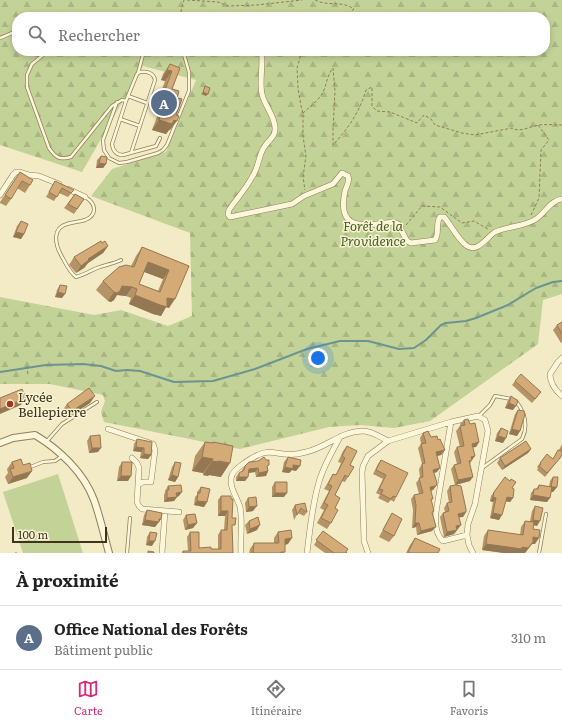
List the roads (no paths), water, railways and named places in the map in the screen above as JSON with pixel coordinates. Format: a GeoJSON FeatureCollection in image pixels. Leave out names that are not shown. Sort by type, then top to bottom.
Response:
{"type":"FeatureCollection","features":[{"type":"Feature","properties":{"kind":"street"},"geometry":{"type":"LineString","coordinates":[[262,56],[260,73],[262,94],[276,128],[274,135],[262,149],[259,164],[253,177],[229,210],[228,214],[230,217],[292,204],[304,196],[333,184],[342,173],[346,174],[350,180],[346,190],[344,214],[347,219],[366,226],[394,222],[398,224],[407,241],[411,243],[435,240],[438,236],[437,226],[438,219],[440,217],[444,218],[467,246],[473,248],[481,245],[486,239],[496,232],[530,223],[555,201],[562,199]]}},
{"type":"Feature","properties":{"kind":"street"},"geometry":{"type":"LineString","coordinates":[[0,195],[13,175],[16,172],[20,172],[29,176],[39,176],[49,179],[85,197]]}},
{"type":"Feature","properties":{"kind":"street"},"geometry":{"type":"LineString","coordinates":[[562,358],[550,374],[555,390],[562,396]]}},
{"type":"Feature","properties":{"kind":"street"},"geometry":{"type":"LineString","coordinates":[[368,553],[362,527],[363,466],[368,456],[388,441],[451,422],[479,416],[485,420],[488,431],[475,504],[468,524],[467,535],[469,545],[473,553]]}},
{"type":"Feature","properties":{"kind":"street"},"geometry":{"type":"LineString","coordinates":[[451,422],[435,518],[439,536],[443,541],[467,535]]}},
{"type":"Feature","properties":{"kind":"street"},"geometry":{"type":"LineString","coordinates":[[108,429],[153,444],[155,450],[151,482],[143,482],[138,486]]}},
{"type":"Feature","properties":{"kind":"street"},"geometry":{"type":"LineString","coordinates":[[241,553],[240,511],[231,482],[232,474],[235,470],[258,455],[273,452],[285,454],[305,452],[318,448],[340,437],[363,431],[370,432],[388,441]]}},
{"type":"Feature","properties":{"kind":"street"},"geometry":{"type":"LineString","coordinates":[[0,443],[13,438],[35,435],[46,442],[62,456],[81,476],[88,487],[94,500],[109,553]]}},
{"type":"Feature","properties":{"kind":"street"},"geometry":{"type":"LineString","coordinates":[[308,553],[312,516],[319,482],[324,467],[340,437]]}},
{"type":"Feature","properties":{"kind":"street"},"geometry":{"type":"LineString","coordinates":[[132,458],[137,463],[139,468],[137,502],[139,506],[142,509],[178,512]]}},
{"type":"Feature","properties":{"kind":"street"},"geometry":{"type":"LineString","coordinates":[[162,553],[165,511]]}},
{"type":"Feature","properties":{"kind":"lane"},"geometry":{"type":"LineString","coordinates":[[0,38],[12,33]]}},
{"type":"Feature","properties":{"kind":"lane"},"geometry":{"type":"LineString","coordinates":[[42,56],[32,64],[27,75],[27,87],[50,148],[55,156],[63,159],[72,157],[112,106],[122,100],[126,101]]}},
{"type":"Feature","properties":{"kind":"lane"},"geometry":{"type":"LineString","coordinates":[[142,56],[112,144],[113,149],[119,155],[131,153],[156,146],[160,138]]}},
{"type":"Feature","properties":{"kind":"lane"},"geometry":{"type":"LineString","coordinates":[[117,102],[103,140],[104,150],[109,158],[118,163],[128,162],[158,153],[163,150],[167,145],[189,92],[190,72],[184,56]]}},
{"type":"Feature","properties":{"kind":"lane"},"geometry":{"type":"LineString","coordinates":[[131,153],[155,80],[152,74],[143,71],[137,74]]}},
{"type":"Feature","properties":{"kind":"lane"},"geometry":{"type":"LineString","coordinates":[[128,96],[147,103]]}},
{"type":"Feature","properties":{"kind":"lane"},"geometry":{"type":"LineString","coordinates":[[120,119],[140,126]]}},
{"type":"Feature","properties":{"kind":"lane"},"geometry":{"type":"LineString","coordinates":[[85,197],[92,200],[94,212],[87,219],[65,224],[58,230],[55,237],[56,247],[72,274],[76,277],[121,260]]}},
{"type":"Feature","properties":{"kind":"lane"},"geometry":{"type":"LineString","coordinates":[[479,416],[490,405],[495,396],[507,397],[517,402],[525,417],[526,423],[522,439],[482,468]]}},
{"type":"Feature","properties":{"kind":"lane"},"geometry":{"type":"LineString","coordinates":[[46,442],[62,424],[97,402]]}},
{"type":"Feature","properties":{"kind":"lane"},"geometry":{"type":"LineString","coordinates":[[28,468],[43,462],[55,461],[62,456]]}},
{"type":"Feature","properties":{"kind":"lane"},"geometry":{"type":"LineString","coordinates":[[539,553],[546,514]]}},
{"type":"Feature","properties":{"kind":"lane"},"geometry":{"type":"LineString","coordinates":[[127,553],[130,518]]}},
{"type":"Feature","properties":{"kind":"waterway"},"geometry":{"type":"LineString","coordinates":[[0,372],[46,365],[83,364],[101,366],[116,371],[140,371],[174,382],[213,381],[255,369],[307,349],[340,341],[368,341],[399,349],[414,348],[426,340],[441,325],[476,318],[508,305],[536,288],[553,282],[562,281]]}},
{"type":"Feature","properties":{"kind":"place","name":"Office National des Forêts"},"geometry":{"type":"Point","coordinates":[164,103]}},
{"type":"Feature","properties":{"kind":"place","name":"Lycée Bellepierre"},"geometry":{"type":"Point","coordinates":[10,404]}},
{"type":"Feature","properties":{"kind":"park label","name":"Forêt de la Providence"},"geometry":{"type":"Point","coordinates":[373,234]}}]}
